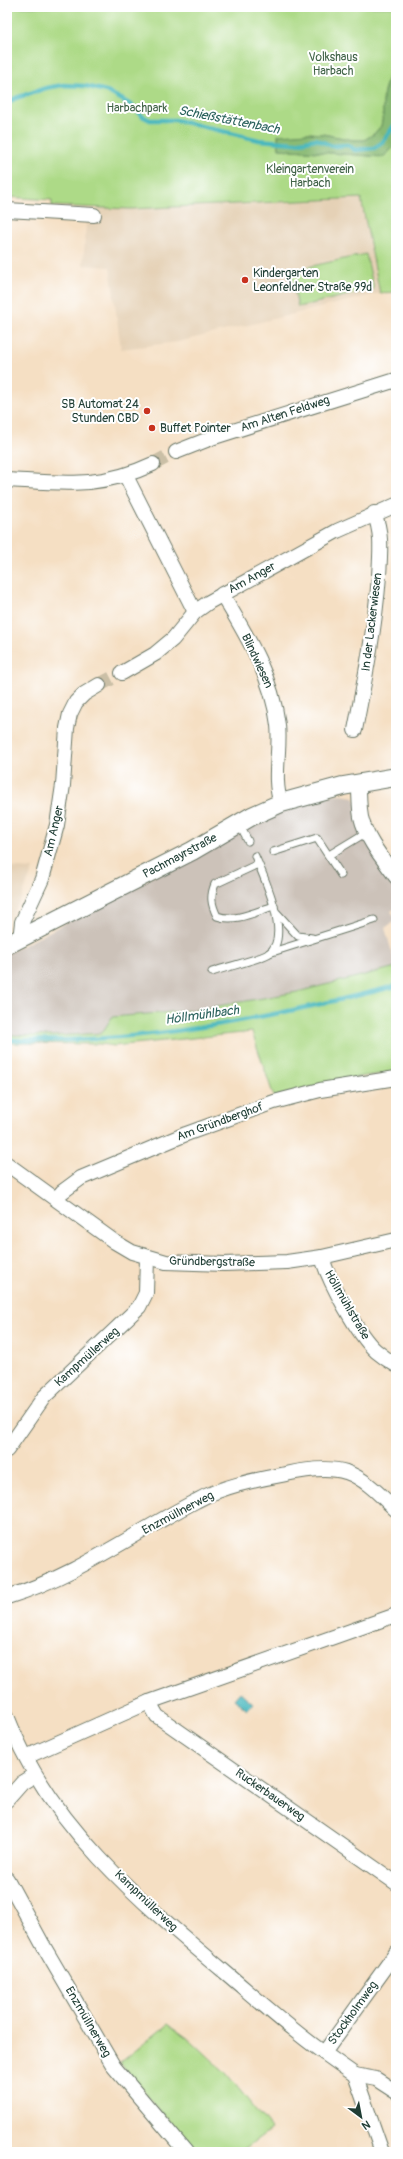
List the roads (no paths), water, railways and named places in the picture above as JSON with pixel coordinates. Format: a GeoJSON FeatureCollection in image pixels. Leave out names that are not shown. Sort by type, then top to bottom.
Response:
{"type":"FeatureCollection","features":[{"type":"Feature","properties":{"kind":"street"},"geometry":{"type":"LineString","coordinates":[[7,210],[94,215]]}},
{"type":"Feature","properties":{"kind":"street","name":"Am Alten Feldweg"},"geometry":{"type":"LineString","coordinates":[[176,452],[214,437],[396,380]]}},
{"type":"Feature","properties":{"kind":"street"},"geometry":{"type":"LineString","coordinates":[[7,480],[70,484],[98,482],[126,476],[153,464]]}},
{"type":"Feature","properties":{"kind":"street"},"geometry":{"type":"LineString","coordinates":[[126,476],[195,612]]}},
{"type":"Feature","properties":{"kind":"street","name":"Am Anger"},"geometry":{"type":"LineString","coordinates":[[122,673],[156,654],[173,639],[195,612],[222,594],[337,531],[374,513],[396,505]]}},
{"type":"Feature","properties":{"kind":"street","name":"In der Lackerwiesen"},"geometry":{"type":"LineString","coordinates":[[355,730],[368,662],[378,587],[380,530],[374,513]]}},
{"type":"Feature","properties":{"kind":"street","name":"Blindwiesen"},"geometry":{"type":"LineString","coordinates":[[222,594],[248,639],[269,682],[278,725],[279,749],[277,787],[281,803]]}},
{"type":"Feature","properties":{"kind":"street","name":"Am Anger"},"geometry":{"type":"LineString","coordinates":[[24,937],[21,930],[22,922],[42,879],[57,825],[70,714],[76,702],[84,694],[99,685]]}},
{"type":"Feature","properties":{"kind":"street","name":"Pachmayrstraße"},"geometry":{"type":"LineString","coordinates":[[7,945],[172,862],[239,823],[281,803],[359,782],[396,777]]}},
{"type":"Feature","properties":{"kind":"street"},"geometry":{"type":"LineString","coordinates":[[359,782],[361,816],[367,832],[396,877]]}},
{"type":"Feature","properties":{"kind":"street","name":"Am Gründberghof"},"geometry":{"type":"LineString","coordinates":[[56,1199],[62,1192],[81,1178],[223,1120],[303,1094],[396,1078]]}},
{"type":"Feature","properties":{"kind":"street","name":"Gründbergstraße"},"geometry":{"type":"LineString","coordinates":[[7,1164],[115,1242],[148,1258],[179,1263],[224,1264],[287,1262],[322,1257],[396,1240]]}},
{"type":"Feature","properties":{"kind":"street","name":"Höllmühlstraße"},"geometry":{"type":"LineString","coordinates":[[322,1257],[329,1277],[366,1339],[375,1350],[396,1365]]}},
{"type":"Feature","properties":{"kind":"street","name":"Kampmüllerweg"},"geometry":{"type":"LineString","coordinates":[[7,1450],[44,1397],[140,1307],[146,1293],[148,1258]]}},
{"type":"Feature","properties":{"kind":"street","name":"Enzmüllnerweg"},"geometry":{"type":"LineString","coordinates":[[7,1597],[74,1570],[196,1500],[232,1486],[294,1472],[338,1470],[363,1481],[396,1510]]}},
{"type":"Feature","properties":{"kind":"street"},"geometry":{"type":"LineString","coordinates":[[26,1757],[149,1702],[396,1615]]}},
{"type":"Feature","properties":{"kind":"street","name":"Ruckerbauerweg"},"geometry":{"type":"LineString","coordinates":[[149,1702],[157,1716],[396,1883]]}},
{"type":"Feature","properties":{"kind":"street","name":"Kampmüllerweg"},"geometry":{"type":"LineString","coordinates":[[7,1716],[35,1776],[53,1804],[128,1886],[185,1938],[324,2053]]}},
{"type":"Feature","properties":{"kind":"street"},"geometry":{"type":"LineString","coordinates":[[7,1800],[18,1786],[35,1776]]}},
{"type":"Feature","properties":{"kind":"street","name":"Enzmüllnerweg"},"geometry":{"type":"LineString","coordinates":[[7,1879],[44,1947],[114,2067],[186,2152]]}},
{"type":"Feature","properties":{"kind":"street","name":"Stockholmweg"},"geometry":{"type":"LineString","coordinates":[[355,2075],[324,2053],[396,1953]]}},
{"type":"Feature","properties":{"kind":"street"},"geometry":{"type":"LineString","coordinates":[[355,2075],[376,2079],[396,2092]]}},
{"type":"Feature","properties":{"kind":"street"},"geometry":{"type":"LineString","coordinates":[[355,2075],[382,2152]]}},
{"type":"Feature","properties":{"kind":"lane"},"geometry":{"type":"LineString","coordinates":[[239,823],[248,841]]}},
{"type":"Feature","properties":{"kind":"lane"},"geometry":{"type":"LineString","coordinates":[[329,855],[367,832]]}},
{"type":"Feature","properties":{"kind":"lane"},"geometry":{"type":"LineString","coordinates":[[273,852],[317,838],[342,876]]}},
{"type":"Feature","properties":{"kind":"lane"},"geometry":{"type":"LineString","coordinates":[[255,856],[275,909],[277,931],[275,945],[268,953]]}},
{"type":"Feature","properties":{"kind":"lane"},"geometry":{"type":"LineString","coordinates":[[258,864],[215,884],[211,894],[212,905],[217,916],[225,919],[275,909]]}},
{"type":"Feature","properties":{"kind":"lane"},"geometry":{"type":"LineString","coordinates":[[275,909],[298,936],[314,939]]}},
{"type":"Feature","properties":{"kind":"lane"},"geometry":{"type":"LineString","coordinates":[[212,972],[374,920]]}},
{"type":"Feature","properties":{"kind":"water"},"geometry":{"type":"Polygon","coordinates":[[[240,1692],[253,1703],[247,1710],[234,1699],[240,1692]]]}},
{"type":"Feature","properties":{"kind":"waterway","name":"Schießstättenbach"},"geometry":{"type":"LineString","coordinates":[[7,103],[16,98],[46,88],[63,85],[85,86],[106,91],[134,107],[142,116],[150,120],[176,120],[259,140],[295,143],[316,139],[332,146],[348,145],[355,150],[374,148],[382,143],[396,123]]}},
{"type":"Feature","properties":{"kind":"waterway","name":"Höllmühlbach"},"geometry":{"type":"LineString","coordinates":[[7,1040],[106,1038],[155,1034],[203,1027],[300,1009],[396,986]]}},
{"type":"Feature","properties":{"kind":"tunnel"},"geometry":{"type":"LineString","coordinates":[[153,464],[176,452]]}},
{"type":"Feature","properties":{"kind":"tunnel"},"geometry":{"type":"LineString","coordinates":[[99,685],[122,673]]}},
{"type":"Feature","properties":{"kind":"place","name":"Kindergarten Leonfeldner Straße 99d"},"geometry":{"type":"Point","coordinates":[245,280]}},
{"type":"Feature","properties":{"kind":"place","name":"SB Automat 24 Stunden CBD"},"geometry":{"type":"Point","coordinates":[147,411]}},
{"type":"Feature","properties":{"kind":"place","name":"Buffet Pointer"},"geometry":{"type":"Point","coordinates":[152,428]}},
{"type":"Feature","properties":{"kind":"park label","name":"Volkshaus Harbach"},"geometry":{"type":"Point","coordinates":[333,64]}},
{"type":"Feature","properties":{"kind":"park label","name":"Harbachpark"},"geometry":{"type":"Point","coordinates":[137,108]}},
{"type":"Feature","properties":{"kind":"park label","name":"Kleingartenverein Harbach"},"geometry":{"type":"Point","coordinates":[310,176]}}]}
